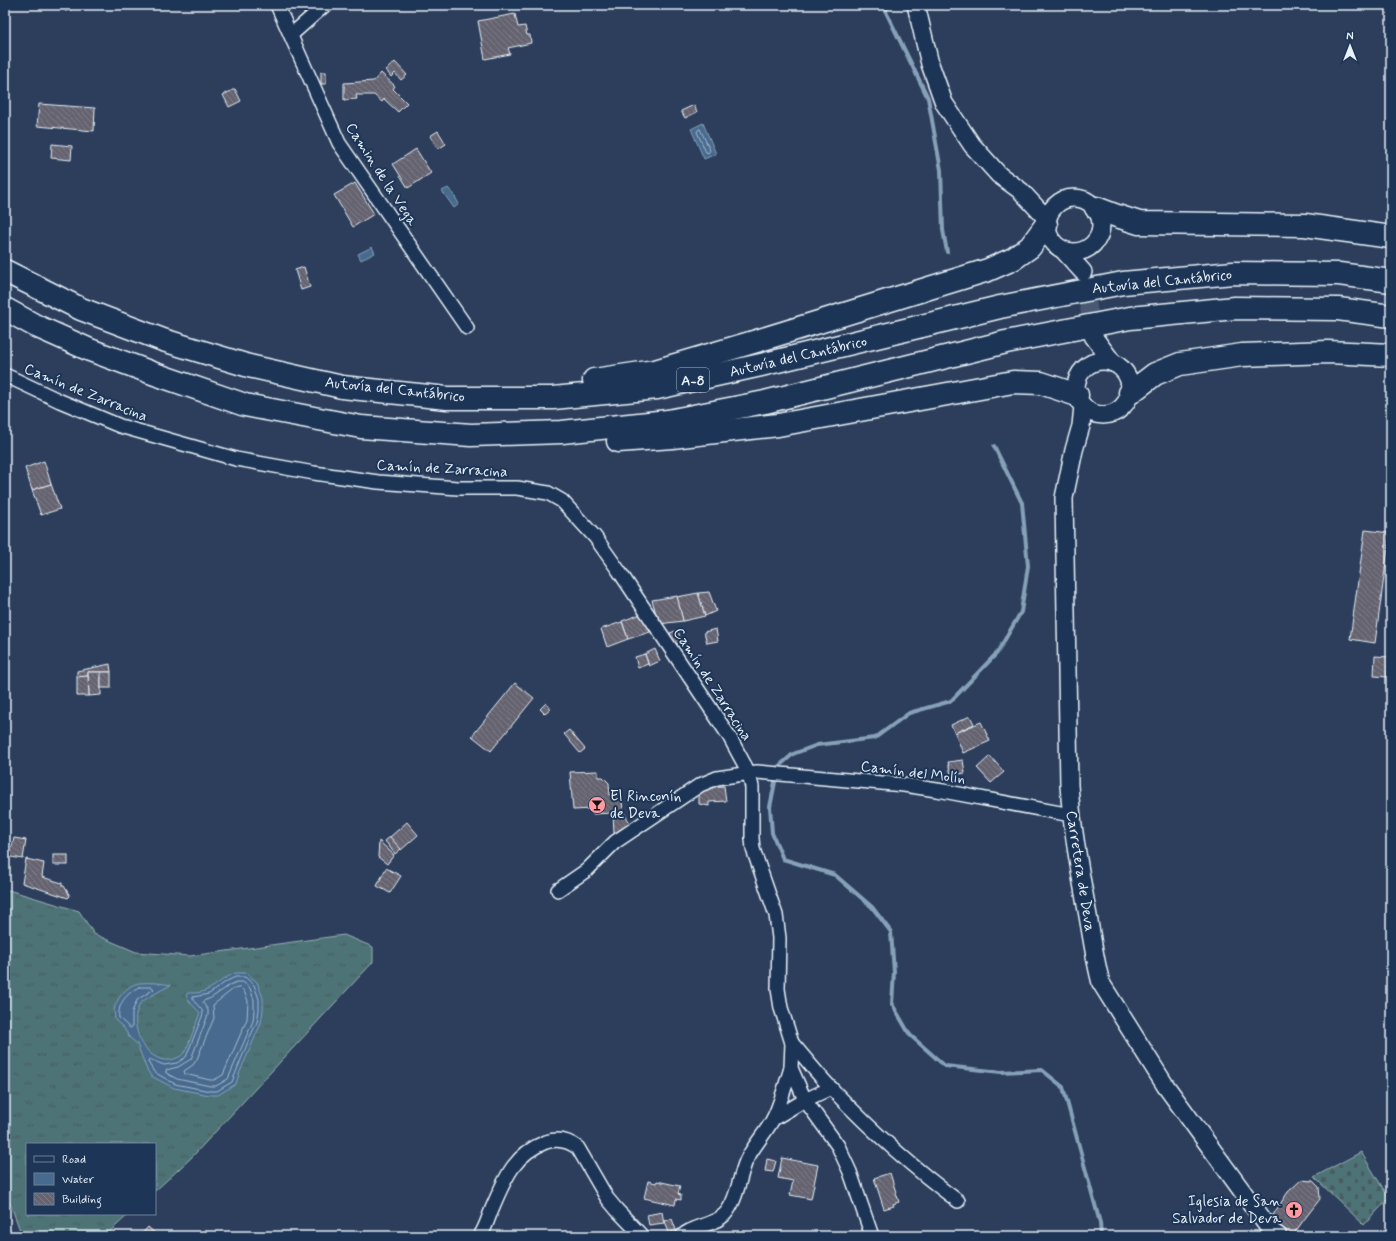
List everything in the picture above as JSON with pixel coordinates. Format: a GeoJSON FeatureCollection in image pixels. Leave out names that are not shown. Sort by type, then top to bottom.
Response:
{"type":"FeatureCollection","features":[{"type":"Feature","properties":{"kind":"highway"},"geometry":{"type":"LineString","coordinates":[[1096,208],[1139,223],[1305,225],[1391,237]]}},
{"type":"Feature","properties":{"kind":"highway"},"geometry":{"type":"LineString","coordinates":[[6,272],[167,332],[254,356],[347,375],[446,386],[554,386],[655,371],[768,338],[988,270],[1030,247],[1046,222]]}},
{"type":"Feature","properties":{"kind":"highway","name":"Autovía del Cantábrico"},"geometry":{"type":"LineString","coordinates":[[6,272],[81,309],[163,340],[249,366],[342,387],[454,398],[553,398],[657,388],[762,365],[1000,306],[1123,282],[1233,273],[1338,274],[1391,281]]}},
{"type":"Feature","properties":{"kind":"highway","name":"A-8"},"geometry":{"type":"LineString","coordinates":[[5,309],[36,326],[90,350],[245,405],[361,427],[471,435],[562,432],[668,421],[765,402],[1006,342],[1130,318],[1235,308],[1338,309],[1391,316]]}},
{"type":"Feature","properties":{"kind":"highway"},"geometry":{"type":"LineString","coordinates":[[1130,393],[1155,374],[1180,364],[1227,357],[1242,355],[1328,352],[1391,355]]}},
{"type":"Feature","properties":{"kind":"highway"},"geometry":{"type":"LineString","coordinates":[[471,435],[518,443],[595,443],[672,437],[778,425],[1013,382],[1041,383],[1080,400]]}},
{"type":"Feature","properties":{"kind":"street","name":"Camin de la Vega"},"geometry":{"type":"LineString","coordinates":[[277,5],[339,143],[467,328]]}},
{"type":"Feature","properties":{"kind":"street"},"geometry":{"type":"LineString","coordinates":[[291,35],[325,5]]}},
{"type":"Feature","properties":{"kind":"street"},"geometry":{"type":"LineString","coordinates":[[916,5],[930,64],[944,102],[972,145],[999,175],[1021,191],[1046,222]]}},
{"type":"Feature","properties":{"kind":"street"},"geometry":{"type":"LineString","coordinates":[[1021,191],[1043,197],[1064,199]]}},
{"type":"Feature","properties":{"kind":"street"},"geometry":{"type":"LineString","coordinates":[[1073,197],[1082,198],[1096,208],[1100,216],[1101,229],[1096,241],[1089,248],[1081,251],[1064,251],[1051,241],[1047,233],[1046,222],[1051,209],[1057,203],[1064,199],[1073,197]]}},
{"type":"Feature","properties":{"kind":"street"},"geometry":{"type":"LineString","coordinates":[[1087,366],[1094,336],[1113,363]]}},
{"type":"Feature","properties":{"kind":"street"},"geometry":{"type":"LineString","coordinates":[[1105,361],[1120,367],[1128,377],[1130,393],[1125,404],[1119,410],[1105,415],[1094,413],[1080,400],[1076,384],[1080,374],[1087,366],[1105,361]]}},
{"type":"Feature","properties":{"kind":"street","name":"Camín de Zarracina"},"geometry":{"type":"LineString","coordinates":[[5,375],[60,401],[120,426],[236,459],[314,473],[378,482],[458,488],[517,488],[548,494],[562,501],[595,537],[645,609],[729,736],[749,773],[752,787],[752,838],[754,849],[776,915],[779,938],[778,989],[781,1008],[792,1043]]}},
{"type":"Feature","properties":{"kind":"street","name":"Carretera de Deva"},"geometry":{"type":"LineString","coordinates":[[1080,400],[1081,426],[1074,450],[1064,498],[1069,785],[1071,815],[1096,966],[1101,982],[1165,1085],[1245,1196],[1272,1232],[1278,1236]]}},
{"type":"Feature","properties":{"kind":"street","name":"Carretera de Deva"},"geometry":{"type":"LineString","coordinates":[[1074,450],[1091,423],[1105,415]]}},
{"type":"Feature","properties":{"kind":"street","name":"Camín del Molín"},"geometry":{"type":"LineString","coordinates":[[558,890],[587,870],[615,842],[700,785],[717,778],[749,773],[765,773],[928,788],[1071,815]]}},
{"type":"Feature","properties":{"kind":"street"},"geometry":{"type":"LineString","coordinates":[[682,1236],[686,1232],[723,1216],[730,1208],[746,1161],[773,1119],[791,1068],[792,1043]]}},
{"type":"Feature","properties":{"kind":"street"},"geometry":{"type":"LineString","coordinates":[[792,1043],[831,1088],[869,1128],[931,1181],[958,1201]]}},
{"type":"Feature","properties":{"kind":"street"},"geometry":{"type":"LineString","coordinates":[[791,1068],[805,1100],[838,1146],[850,1172],[872,1236]]}},
{"type":"Feature","properties":{"kind":"street"},"geometry":{"type":"LineString","coordinates":[[773,1119],[805,1100],[831,1088]]}},
{"type":"Feature","properties":{"kind":"street"},"geometry":{"type":"LineString","coordinates":[[480,1236],[504,1180],[516,1163],[534,1146],[550,1141],[563,1140],[578,1148],[607,1198],[642,1236]]}},
{"type":"Feature","properties":{"kind":"green space"},"geometry":{"type":"Polygon","coordinates":[[[5,889],[79,911],[94,934],[136,952],[190,956],[344,935],[373,947],[373,962],[191,1158],[156,1190],[156,1143],[26,1143],[26,1215],[128,1215],[105,1236],[22,1236],[10,1203],[5,1198],[5,889]]]}},
{"type":"Feature","properties":{"kind":"green space"},"geometry":{"type":"Polygon","coordinates":[[[1361,1152],[1389,1198],[1364,1225],[1314,1177],[1361,1152]]]}},
{"type":"Feature","properties":{"kind":"water"},"geometry":{"type":"Polygon","coordinates":[[[703,123],[716,154],[704,159],[691,129],[703,123]]]}},
{"type":"Feature","properties":{"kind":"water"},"geometry":{"type":"Polygon","coordinates":[[[448,188],[459,204],[454,208],[442,191],[448,188]]]}},
{"type":"Feature","properties":{"kind":"water"},"geometry":{"type":"Polygon","coordinates":[[[372,247],[375,253],[361,260],[358,254],[372,247]]]}},
{"type":"Feature","properties":{"kind":"water"},"geometry":{"type":"Polygon","coordinates":[[[236,973],[246,973],[257,982],[263,998],[263,1010],[261,1023],[236,1084],[218,1095],[209,1095],[174,1088],[151,1076],[147,1070],[137,1044],[129,1037],[124,1028],[115,1020],[115,1006],[123,993],[130,987],[139,983],[171,985],[154,994],[140,1004],[136,1022],[137,1031],[146,1049],[161,1059],[170,1060],[178,1058],[184,1053],[200,1013],[188,1000],[186,995],[188,993],[205,991],[236,973]]]}},
{"type":"Feature","properties":{"kind":"building"},"geometry":{"type":"Polygon","coordinates":[[[64,5],[70,5],[71,10],[65,11],[64,5]]]}},
{"type":"Feature","properties":{"kind":"building"},"geometry":{"type":"Polygon","coordinates":[[[515,14],[518,27],[525,26],[527,35],[530,35],[531,43],[508,48],[510,54],[485,59],[478,21],[515,14]]]}},
{"type":"Feature","properties":{"kind":"building"},"geometry":{"type":"Polygon","coordinates":[[[395,62],[407,75],[401,80],[395,73],[391,77],[386,70],[395,62]]]}},
{"type":"Feature","properties":{"kind":"building"},"geometry":{"type":"Polygon","coordinates":[[[321,72],[326,72],[326,84],[321,84],[321,72]]]}},
{"type":"Feature","properties":{"kind":"building"},"geometry":{"type":"Polygon","coordinates":[[[381,73],[395,86],[393,89],[407,103],[398,112],[384,99],[382,102],[374,95],[356,95],[357,99],[344,100],[344,83],[374,81],[381,73]]]}},
{"type":"Feature","properties":{"kind":"building"},"geometry":{"type":"Polygon","coordinates":[[[235,89],[241,101],[229,107],[223,95],[235,89]]]}},
{"type":"Feature","properties":{"kind":"building"},"geometry":{"type":"Polygon","coordinates":[[[39,104],[95,108],[94,131],[37,126],[39,104]]]}},
{"type":"Feature","properties":{"kind":"building"},"geometry":{"type":"Polygon","coordinates":[[[694,105],[697,112],[685,118],[681,111],[694,105]]]}},
{"type":"Feature","properties":{"kind":"building"},"geometry":{"type":"Polygon","coordinates":[[[438,131],[446,144],[438,149],[430,136],[438,131]]]}},
{"type":"Feature","properties":{"kind":"building"},"geometry":{"type":"Polygon","coordinates":[[[52,144],[72,146],[71,160],[51,158],[52,144]]]}},
{"type":"Feature","properties":{"kind":"building"},"geometry":{"type":"Polygon","coordinates":[[[416,149],[431,173],[408,188],[393,164],[416,149]]]}},
{"type":"Feature","properties":{"kind":"building"},"geometry":{"type":"Polygon","coordinates":[[[355,183],[374,214],[353,227],[334,195],[355,183]]]}},
{"type":"Feature","properties":{"kind":"building"},"geometry":{"type":"Polygon","coordinates":[[[304,267],[310,287],[301,290],[295,270],[304,267]]]}},
{"type":"Feature","properties":{"kind":"building"},"geometry":{"type":"Polygon","coordinates":[[[44,461],[51,484],[32,490],[25,468],[44,461]]]}},
{"type":"Feature","properties":{"kind":"building"},"geometry":{"type":"Polygon","coordinates":[[[51,484],[60,509],[41,515],[32,490],[51,484]]]}},
{"type":"Feature","properties":{"kind":"building"},"geometry":{"type":"Polygon","coordinates":[[[1365,530],[1390,533],[1375,643],[1350,639],[1365,530]]]}},
{"type":"Feature","properties":{"kind":"building"},"geometry":{"type":"Polygon","coordinates":[[[709,592],[716,611],[705,616],[698,593],[709,592]]]}},
{"type":"Feature","properties":{"kind":"building"},"geometry":{"type":"Polygon","coordinates":[[[698,593],[705,616],[683,621],[677,597],[698,593]]]}},
{"type":"Feature","properties":{"kind":"building"},"geometry":{"type":"Polygon","coordinates":[[[677,596],[683,621],[659,624],[652,600],[677,596]]]}},
{"type":"Feature","properties":{"kind":"building"},"geometry":{"type":"Polygon","coordinates":[[[644,613],[650,632],[628,639],[622,621],[644,613]]]}},
{"type":"Feature","properties":{"kind":"building"},"geometry":{"type":"Polygon","coordinates":[[[622,622],[628,639],[607,647],[601,629],[622,622]]]}},
{"type":"Feature","properties":{"kind":"building"},"geometry":{"type":"Polygon","coordinates":[[[716,629],[718,641],[707,643],[704,632],[716,629]]]}},
{"type":"Feature","properties":{"kind":"building"},"geometry":{"type":"Polygon","coordinates":[[[678,630],[681,642],[674,645],[670,633],[678,630]]]}},
{"type":"Feature","properties":{"kind":"building"},"geometry":{"type":"Polygon","coordinates":[[[655,649],[660,661],[649,666],[645,654],[655,649]]]}},
{"type":"Feature","properties":{"kind":"building"},"geometry":{"type":"Polygon","coordinates":[[[645,654],[648,664],[638,668],[635,657],[645,654]]]}},
{"type":"Feature","properties":{"kind":"building"},"geometry":{"type":"Polygon","coordinates":[[[1375,656],[1389,657],[1387,677],[1374,676],[1375,656]]]}},
{"type":"Feature","properties":{"kind":"building"},"geometry":{"type":"Polygon","coordinates":[[[110,664],[111,672],[88,672],[88,676],[77,677],[77,671],[110,664]]]}},
{"type":"Feature","properties":{"kind":"building"},"geometry":{"type":"Polygon","coordinates":[[[88,672],[101,672],[101,695],[89,696],[88,672]]]}},
{"type":"Feature","properties":{"kind":"building"},"geometry":{"type":"Polygon","coordinates":[[[101,672],[111,672],[111,688],[101,688],[101,672]]]}},
{"type":"Feature","properties":{"kind":"building"},"geometry":{"type":"Polygon","coordinates":[[[88,676],[89,696],[77,696],[77,677],[88,676]]]}},
{"type":"Feature","properties":{"kind":"building"},"geometry":{"type":"Polygon","coordinates":[[[515,683],[534,698],[491,751],[472,736],[515,683]]]}},
{"type":"Feature","properties":{"kind":"building"},"geometry":{"type":"Polygon","coordinates":[[[546,703],[551,709],[545,714],[540,709],[546,703]]]}},
{"type":"Feature","properties":{"kind":"building"},"geometry":{"type":"Polygon","coordinates":[[[970,716],[974,724],[955,733],[951,725],[970,716]]]}},
{"type":"Feature","properties":{"kind":"building"},"geometry":{"type":"Polygon","coordinates":[[[981,722],[990,741],[963,753],[955,733],[981,722]]]}},
{"type":"Feature","properties":{"kind":"building"},"geometry":{"type":"Polygon","coordinates":[[[569,730],[585,749],[580,753],[564,734],[569,730]]]}},
{"type":"Feature","properties":{"kind":"building"},"geometry":{"type":"Polygon","coordinates":[[[990,756],[1004,772],[991,783],[977,768],[990,756]]]}},
{"type":"Feature","properties":{"kind":"building"},"geometry":{"type":"Polygon","coordinates":[[[963,760],[965,773],[951,775],[948,762],[963,760]]]}},
{"type":"Feature","properties":{"kind":"building","name":"El Rinconín de Deva"},"geometry":{"type":"Polygon","coordinates":[[[598,771],[598,777],[603,777],[609,783],[610,796],[618,796],[622,801],[623,811],[631,825],[624,830],[614,833],[613,813],[593,814],[593,809],[573,810],[570,772],[598,771]]]}},
{"type":"Feature","properties":{"kind":"building"},"geometry":{"type":"Polygon","coordinates":[[[724,786],[726,801],[709,802],[709,806],[699,804],[699,793],[706,787],[724,786]]]}},
{"type":"Feature","properties":{"kind":"building"},"geometry":{"type":"Polygon","coordinates":[[[407,822],[418,835],[401,850],[390,837],[407,822]]]}},
{"type":"Feature","properties":{"kind":"building"},"geometry":{"type":"Polygon","coordinates":[[[390,837],[401,849],[395,854],[385,841],[390,837]]]}},
{"type":"Feature","properties":{"kind":"building"},"geometry":{"type":"Polygon","coordinates":[[[14,838],[26,840],[23,859],[5,856],[7,847],[12,847],[14,838]]]}},
{"type":"Feature","properties":{"kind":"building"},"geometry":{"type":"Polygon","coordinates":[[[379,841],[394,855],[387,864],[378,857],[379,841]]]}},
{"type":"Feature","properties":{"kind":"building"},"geometry":{"type":"Polygon","coordinates":[[[53,855],[68,855],[68,865],[53,865],[53,855]]]}},
{"type":"Feature","properties":{"kind":"building"},"geometry":{"type":"Polygon","coordinates":[[[26,859],[44,863],[42,877],[62,883],[62,886],[64,886],[70,896],[68,898],[22,883],[26,859]]]}},
{"type":"Feature","properties":{"kind":"building"},"geometry":{"type":"Polygon","coordinates":[[[386,868],[401,876],[390,893],[377,886],[386,868]]]}},
{"type":"Feature","properties":{"kind":"building"},"geometry":{"type":"Polygon","coordinates":[[[782,1158],[818,1165],[811,1199],[790,1195],[793,1181],[778,1178],[782,1158]]]}},
{"type":"Feature","properties":{"kind":"building"},"geometry":{"type":"Polygon","coordinates":[[[767,1159],[776,1161],[773,1172],[765,1171],[767,1159]]]}},
{"type":"Feature","properties":{"kind":"building"},"geometry":{"type":"Polygon","coordinates":[[[890,1173],[899,1202],[893,1204],[894,1206],[884,1209],[874,1178],[890,1173]]]}},
{"type":"Feature","properties":{"kind":"building","name":"Iglesia de San Salvador de Deva"},"geometry":{"type":"Polygon","coordinates":[[[1301,1180],[1313,1181],[1319,1187],[1320,1199],[1293,1235],[1276,1223],[1273,1219],[1273,1215],[1288,1192],[1301,1180]]]}},
{"type":"Feature","properties":{"kind":"building"},"geometry":{"type":"Polygon","coordinates":[[[648,1181],[656,1183],[657,1181],[680,1186],[678,1194],[681,1195],[681,1200],[676,1199],[675,1205],[644,1198],[648,1181]]]}},
{"type":"Feature","properties":{"kind":"building"},"geometry":{"type":"Polygon","coordinates":[[[662,1212],[664,1223],[649,1225],[647,1215],[662,1212]]]}},
{"type":"Feature","properties":{"kind":"building"},"geometry":{"type":"Polygon","coordinates":[[[672,1219],[676,1230],[669,1233],[665,1221],[672,1219]]]}},
{"type":"Feature","properties":{"kind":"building"},"geometry":{"type":"Polygon","coordinates":[[[148,1227],[158,1236],[140,1236],[148,1227]]]}},
{"type":"Feature","properties":{"kind":"waterway"},"geometry":{"type":"LineString","coordinates":[[887,5],[886,12],[928,98],[941,170],[943,230],[947,252]]}},
{"type":"Feature","properties":{"kind":"waterway"},"geometry":{"type":"LineString","coordinates":[[994,446],[1022,503],[1028,566],[1021,612],[997,653],[951,701],[909,713],[875,738],[817,745],[793,754],[778,767],[770,807],[772,833],[783,859],[835,875],[872,907],[891,932],[894,972],[892,1004],[910,1035],[945,1066],[1001,1072],[1042,1070],[1063,1087],[1100,1223],[1101,1236]]}},
{"type":"Feature","properties":{"kind":"tunnel"},"geometry":{"type":"LineString","coordinates":[[1084,278],[1093,336]]}},
{"type":"Feature","properties":{"kind":"place","name":"El Rinconín de Deva"},"geometry":{"type":"Point","coordinates":[597,805]}},
{"type":"Feature","properties":{"kind":"place","name":"Iglesia de San Salvador de Deva"},"geometry":{"type":"Point","coordinates":[1294,1210]}}]}
